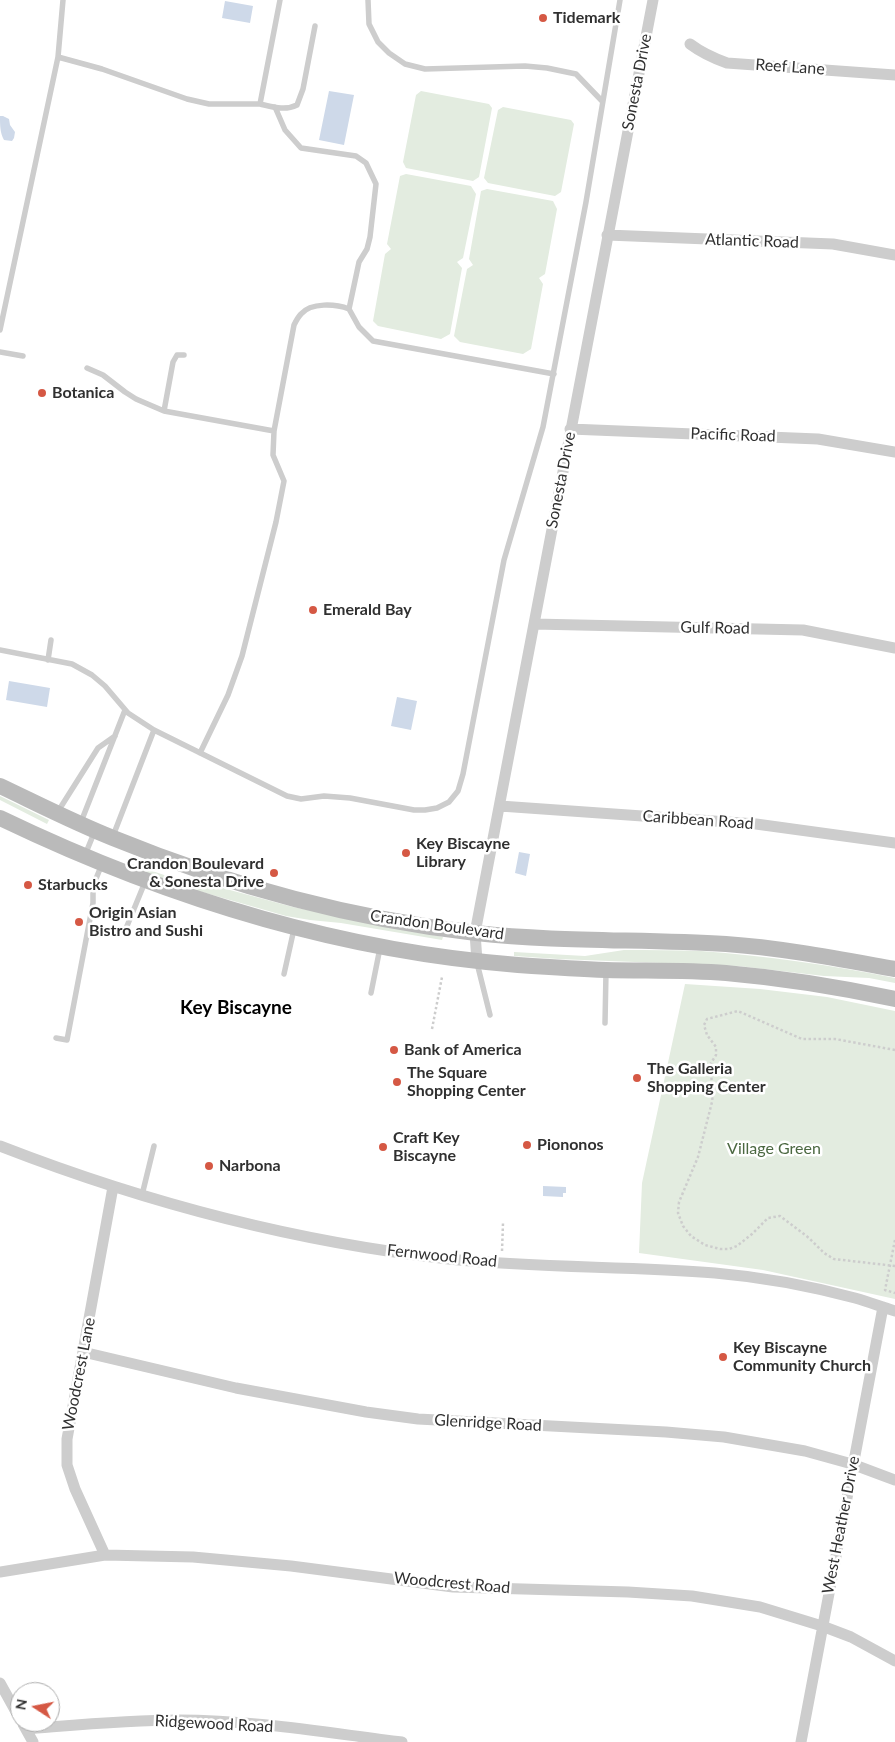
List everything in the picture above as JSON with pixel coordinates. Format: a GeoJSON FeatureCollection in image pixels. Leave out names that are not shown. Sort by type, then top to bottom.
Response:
{"type":"FeatureCollection","features":[{"type":"Feature","properties":{"kind":"main road","name":"Crandon Boulevard"},"geometry":{"type":"LineString","coordinates":[[0,786],[112,838],[186,866],[302,900],[402,921],[475,933],[547,938],[727,944],[828,956],[895,969]]}},
{"type":"Feature","properties":{"kind":"main road","name":"Crandon Boulevard"},"geometry":{"type":"LineString","coordinates":[[0,818],[102,864],[145,881],[232,910],[294,927],[380,946],[517,965],[742,975],[834,986],[895,999]]}},
{"type":"Feature","properties":{"kind":"street","name":"Sonesta Drive"},"geometry":{"type":"LineString","coordinates":[[477,960],[475,933],[653,0]]}},
{"type":"Feature","properties":{"kind":"street","name":"Reef Lane"},"geometry":{"type":"LineString","coordinates":[[690,44],[699,51],[728,63],[895,75]]}},
{"type":"Feature","properties":{"kind":"street","name":"Atlantic Road"},"geometry":{"type":"LineString","coordinates":[[607,235],[833,244],[895,255]]}},
{"type":"Feature","properties":{"kind":"street","name":"Pacific Road"},"geometry":{"type":"LineString","coordinates":[[570,429],[818,439],[895,452]]}},
{"type":"Feature","properties":{"kind":"street","name":"Gulf Road"},"geometry":{"type":"LineString","coordinates":[[534,624],[803,630],[895,648]]}},
{"type":"Feature","properties":{"kind":"street","name":"Caribbean Road"},"geometry":{"type":"LineString","coordinates":[[500,806],[756,824],[895,843]]}},
{"type":"Feature","properties":{"kind":"street","name":"Fernwood Road"},"geometry":{"type":"LineString","coordinates":[[0,1146],[113,1187],[197,1211],[286,1233],[401,1253],[502,1262],[716,1274],[763,1279],[812,1288],[895,1311]]}},
{"type":"Feature","properties":{"kind":"street","name":"Woodcrest Lane"},"geometry":{"type":"LineString","coordinates":[[105,1555],[75,1489],[67,1466],[67,1439],[113,1187]]}},
{"type":"Feature","properties":{"kind":"street","name":"West Heather Drive"},"geometry":{"type":"LineString","coordinates":[[801,1742],[883,1307]]}},
{"type":"Feature","properties":{"kind":"street","name":"Glenridge Road"},"geometry":{"type":"LineString","coordinates":[[83,1352],[236,1388],[418,1419],[666,1432],[724,1437],[805,1451],[852,1464],[895,1480]]}},
{"type":"Feature","properties":{"kind":"street","name":"Woodcrest Road"},"geometry":{"type":"LineString","coordinates":[[0,1572],[105,1555],[193,1557],[252,1562],[453,1587],[628,1592],[692,1596],[760,1607],[822,1626],[851,1637],[895,1661]]}},
{"type":"Feature","properties":{"kind":"street"},"geometry":{"type":"LineString","coordinates":[[0,1683],[10,1701]]}},
{"type":"Feature","properties":{"kind":"street","name":"Ridgewood Road"},"geometry":{"type":"LineString","coordinates":[[60,1723],[180,1720],[254,1724],[402,1742]]}},
{"type":"Feature","properties":{"kind":"lane"},"geometry":{"type":"LineString","coordinates":[[0,330],[58,57],[63,0]]}},
{"type":"Feature","properties":{"kind":"lane"},"geometry":{"type":"LineString","coordinates":[[260,104],[280,0]]}},
{"type":"Feature","properties":{"kind":"lane"},"geometry":{"type":"LineString","coordinates":[[368,0],[369,24],[378,42],[389,53],[405,64],[425,68],[525,66],[547,68],[576,74],[602,101]]}},
{"type":"Feature","properties":{"kind":"lane"},"geometry":{"type":"LineString","coordinates":[[0,650],[72,664],[92,675],[105,686],[125,710],[154,730],[287,796],[301,800],[324,796],[425,810],[437,808],[450,802],[458,791],[463,774],[504,560],[543,427],[586,202],[620,0]]}},
{"type":"Feature","properties":{"kind":"lane"},"geometry":{"type":"LineString","coordinates":[[58,57],[102,69],[187,99],[209,104],[260,104],[290,108],[297,105],[301,98],[315,26]]}},
{"type":"Feature","properties":{"kind":"lane"},"geometry":{"type":"LineString","coordinates":[[275,107],[286,130],[301,148],[356,156],[366,163],[376,184],[370,237],[367,249],[360,262],[349,309]]}},
{"type":"Feature","properties":{"kind":"lane"},"geometry":{"type":"LineString","coordinates":[[200,753],[228,695],[242,656],[276,522],[284,481],[273,454],[274,431],[294,325],[301,313],[309,308],[324,305],[340,305],[349,309],[359,327],[373,340],[554,374]]}},
{"type":"Feature","properties":{"kind":"lane"},"geometry":{"type":"LineString","coordinates":[[0,352],[23,356]]}},
{"type":"Feature","properties":{"kind":"lane"},"geometry":{"type":"LineString","coordinates":[[164,411],[173,362],[177,355],[184,354]]}},
{"type":"Feature","properties":{"kind":"lane"},"geometry":{"type":"LineString","coordinates":[[88,368],[103,375],[136,399],[164,411],[274,431]]}},
{"type":"Feature","properties":{"kind":"lane"},"geometry":{"type":"LineString","coordinates":[[48,660],[51,640]]}},
{"type":"Feature","properties":{"kind":"lane"},"geometry":{"type":"LineString","coordinates":[[80,824],[125,710]]}},
{"type":"Feature","properties":{"kind":"lane"},"geometry":{"type":"LineString","coordinates":[[112,838],[154,730]]}},
{"type":"Feature","properties":{"kind":"lane"},"geometry":{"type":"LineString","coordinates":[[57,813],[98,748],[115,736]]}},
{"type":"Feature","properties":{"kind":"lane"},"geometry":{"type":"LineString","coordinates":[[85,856],[96,830]]}},
{"type":"Feature","properties":{"kind":"lane"},"geometry":{"type":"LineString","coordinates":[[56,1038],[67,1040],[93,903],[93,886],[102,864]]}},
{"type":"Feature","properties":{"kind":"lane"},"geometry":{"type":"LineString","coordinates":[[127,926],[145,881]]}},
{"type":"Feature","properties":{"kind":"lane"},"geometry":{"type":"LineString","coordinates":[[284,974],[294,927]]}},
{"type":"Feature","properties":{"kind":"lane"},"geometry":{"type":"LineString","coordinates":[[371,992],[380,946]]}},
{"type":"Feature","properties":{"kind":"lane"},"geometry":{"type":"LineString","coordinates":[[477,960],[490,1015]]}},
{"type":"Feature","properties":{"kind":"lane"},"geometry":{"type":"LineString","coordinates":[[605,1023],[606,970]]}},
{"type":"Feature","properties":{"kind":"lane"},"geometry":{"type":"LineString","coordinates":[[142,1195],[154,1146]]}},
{"type":"Feature","properties":{"kind":"path"},"geometry":{"type":"LineString","coordinates":[[432,1029],[442,977]]}},
{"type":"Feature","properties":{"kind":"path"},"geometry":{"type":"LineString","coordinates":[[895,1050],[835,1039],[802,1039],[738,1011],[707,1019],[704,1025],[707,1035],[716,1047],[716,1054],[711,1063],[714,1092],[698,1157],[679,1202],[678,1213],[683,1226],[691,1236],[705,1245],[720,1249],[729,1249],[737,1246],[768,1218],[780,1216],[809,1238],[824,1253],[834,1258],[895,1266]]}},
{"type":"Feature","properties":{"kind":"path"},"geometry":{"type":"LineString","coordinates":[[502,1262],[503,1223]]}},
{"type":"Feature","properties":{"kind":"path"},"geometry":{"type":"LineString","coordinates":[[895,1240],[885,1290],[895,1293]]}},
{"type":"Feature","properties":{"kind":"green space"},"geometry":{"type":"Polygon","coordinates":[[[421,91],[489,104],[492,108],[479,177],[473,181],[406,168],[403,162],[416,95],[421,91]]]}},
{"type":"Feature","properties":{"kind":"green space"},"geometry":{"type":"Polygon","coordinates":[[[503,107],[571,120],[574,124],[561,192],[555,196],[488,183],[484,178],[498,110],[503,107]]]}},
{"type":"Feature","properties":{"kind":"green space"},"geometry":{"type":"Polygon","coordinates":[[[406,174],[471,186],[476,194],[463,258],[457,262],[462,268],[450,334],[441,339],[378,326],[373,321],[385,254],[391,249],[387,244],[400,176],[406,174]]]}},
{"type":"Feature","properties":{"kind":"green space"},"geometry":{"type":"Polygon","coordinates":[[[487,189],[553,201],[557,209],[545,274],[539,278],[543,284],[531,349],[523,354],[460,342],[454,336],[467,269],[473,265],[469,259],[481,191],[487,189]]]}},
{"type":"Feature","properties":{"kind":"green space"},"geometry":{"type":"Polygon","coordinates":[[[0,796],[49,820],[47,824],[0,800],[0,796]]]}},
{"type":"Feature","properties":{"kind":"green space"},"geometry":{"type":"Polygon","coordinates":[[[132,864],[170,877],[204,883],[293,907],[443,937],[442,940],[286,916],[195,890],[131,867],[132,864]]]}},
{"type":"Feature","properties":{"kind":"green space"},"geometry":{"type":"Polygon","coordinates":[[[624,950],[701,951],[774,958],[895,978],[895,983],[869,978],[824,976],[738,966],[514,956],[514,952],[585,956],[624,950]]]}},
{"type":"Feature","properties":{"kind":"green space","name":"Village Green"},"geometry":{"type":"Polygon","coordinates":[[[685,984],[760,989],[827,997],[895,1011],[895,1299],[763,1270],[639,1253],[642,1183],[685,984]]]}},
{"type":"Feature","properties":{"kind":"water"},"geometry":{"type":"Polygon","coordinates":[[[225,1],[253,6],[250,23],[222,18],[225,1]]]}},
{"type":"Feature","properties":{"kind":"water"},"geometry":{"type":"Polygon","coordinates":[[[329,91],[354,95],[344,145],[319,140],[329,91]]]}},
{"type":"Feature","properties":{"kind":"water"},"geometry":{"type":"Polygon","coordinates":[[[0,116],[9,119],[10,125],[15,132],[12,141],[4,140],[0,129],[0,116]]]}},
{"type":"Feature","properties":{"kind":"water"},"geometry":{"type":"Polygon","coordinates":[[[9,681],[50,688],[47,707],[6,700],[9,681]]]}},
{"type":"Feature","properties":{"kind":"water"},"geometry":{"type":"Polygon","coordinates":[[[397,697],[417,701],[411,730],[391,726],[397,697]]]}},
{"type":"Feature","properties":{"kind":"water"},"geometry":{"type":"Polygon","coordinates":[[[519,852],[530,854],[526,876],[515,873],[519,852]]]}},
{"type":"Feature","properties":{"kind":"water"},"geometry":{"type":"Polygon","coordinates":[[[543,1186],[566,1187],[566,1193],[563,1193],[563,1197],[543,1196],[543,1186]]]}},
{"type":"Feature","properties":{"kind":"place","name":"Tidemark"},"geometry":{"type":"Point","coordinates":[543,18]}},
{"type":"Feature","properties":{"kind":"place","name":"Botanica"},"geometry":{"type":"Point","coordinates":[42,393]}},
{"type":"Feature","properties":{"kind":"place","name":"Emerald Bay"},"geometry":{"type":"Point","coordinates":[313,610]}},
{"type":"Feature","properties":{"kind":"place","name":"Key Biscayne Library"},"geometry":{"type":"Point","coordinates":[406,853]}},
{"type":"Feature","properties":{"kind":"place","name":"Crandon Boulevard & Sonesta Drive"},"geometry":{"type":"Point","coordinates":[274,873]}},
{"type":"Feature","properties":{"kind":"place","name":"Starbucks"},"geometry":{"type":"Point","coordinates":[28,885]}},
{"type":"Feature","properties":{"kind":"place","name":"Origin Asian Bistro and Sushi"},"geometry":{"type":"Point","coordinates":[79,922]}},
{"type":"Feature","properties":{"kind":"place","name":"Bank of America"},"geometry":{"type":"Point","coordinates":[394,1050]}},
{"type":"Feature","properties":{"kind":"place","name":"The Galleria Shopping Center"},"geometry":{"type":"Point","coordinates":[637,1078]}},
{"type":"Feature","properties":{"kind":"place","name":"The Square Shopping Center"},"geometry":{"type":"Point","coordinates":[397,1082]}},
{"type":"Feature","properties":{"kind":"place","name":"Piononos"},"geometry":{"type":"Point","coordinates":[527,1145]}},
{"type":"Feature","properties":{"kind":"place","name":"Craft Key Biscayne"},"geometry":{"type":"Point","coordinates":[383,1147]}},
{"type":"Feature","properties":{"kind":"place","name":"Narbona"},"geometry":{"type":"Point","coordinates":[209,1166]}},
{"type":"Feature","properties":{"kind":"place","name":"Key Biscayne Community Church"},"geometry":{"type":"Point","coordinates":[723,1357]}},
{"type":"Feature","properties":{"kind":"district","name":"Key Biscayne"},"geometry":{"type":"Point","coordinates":[236,1008]}}]}
